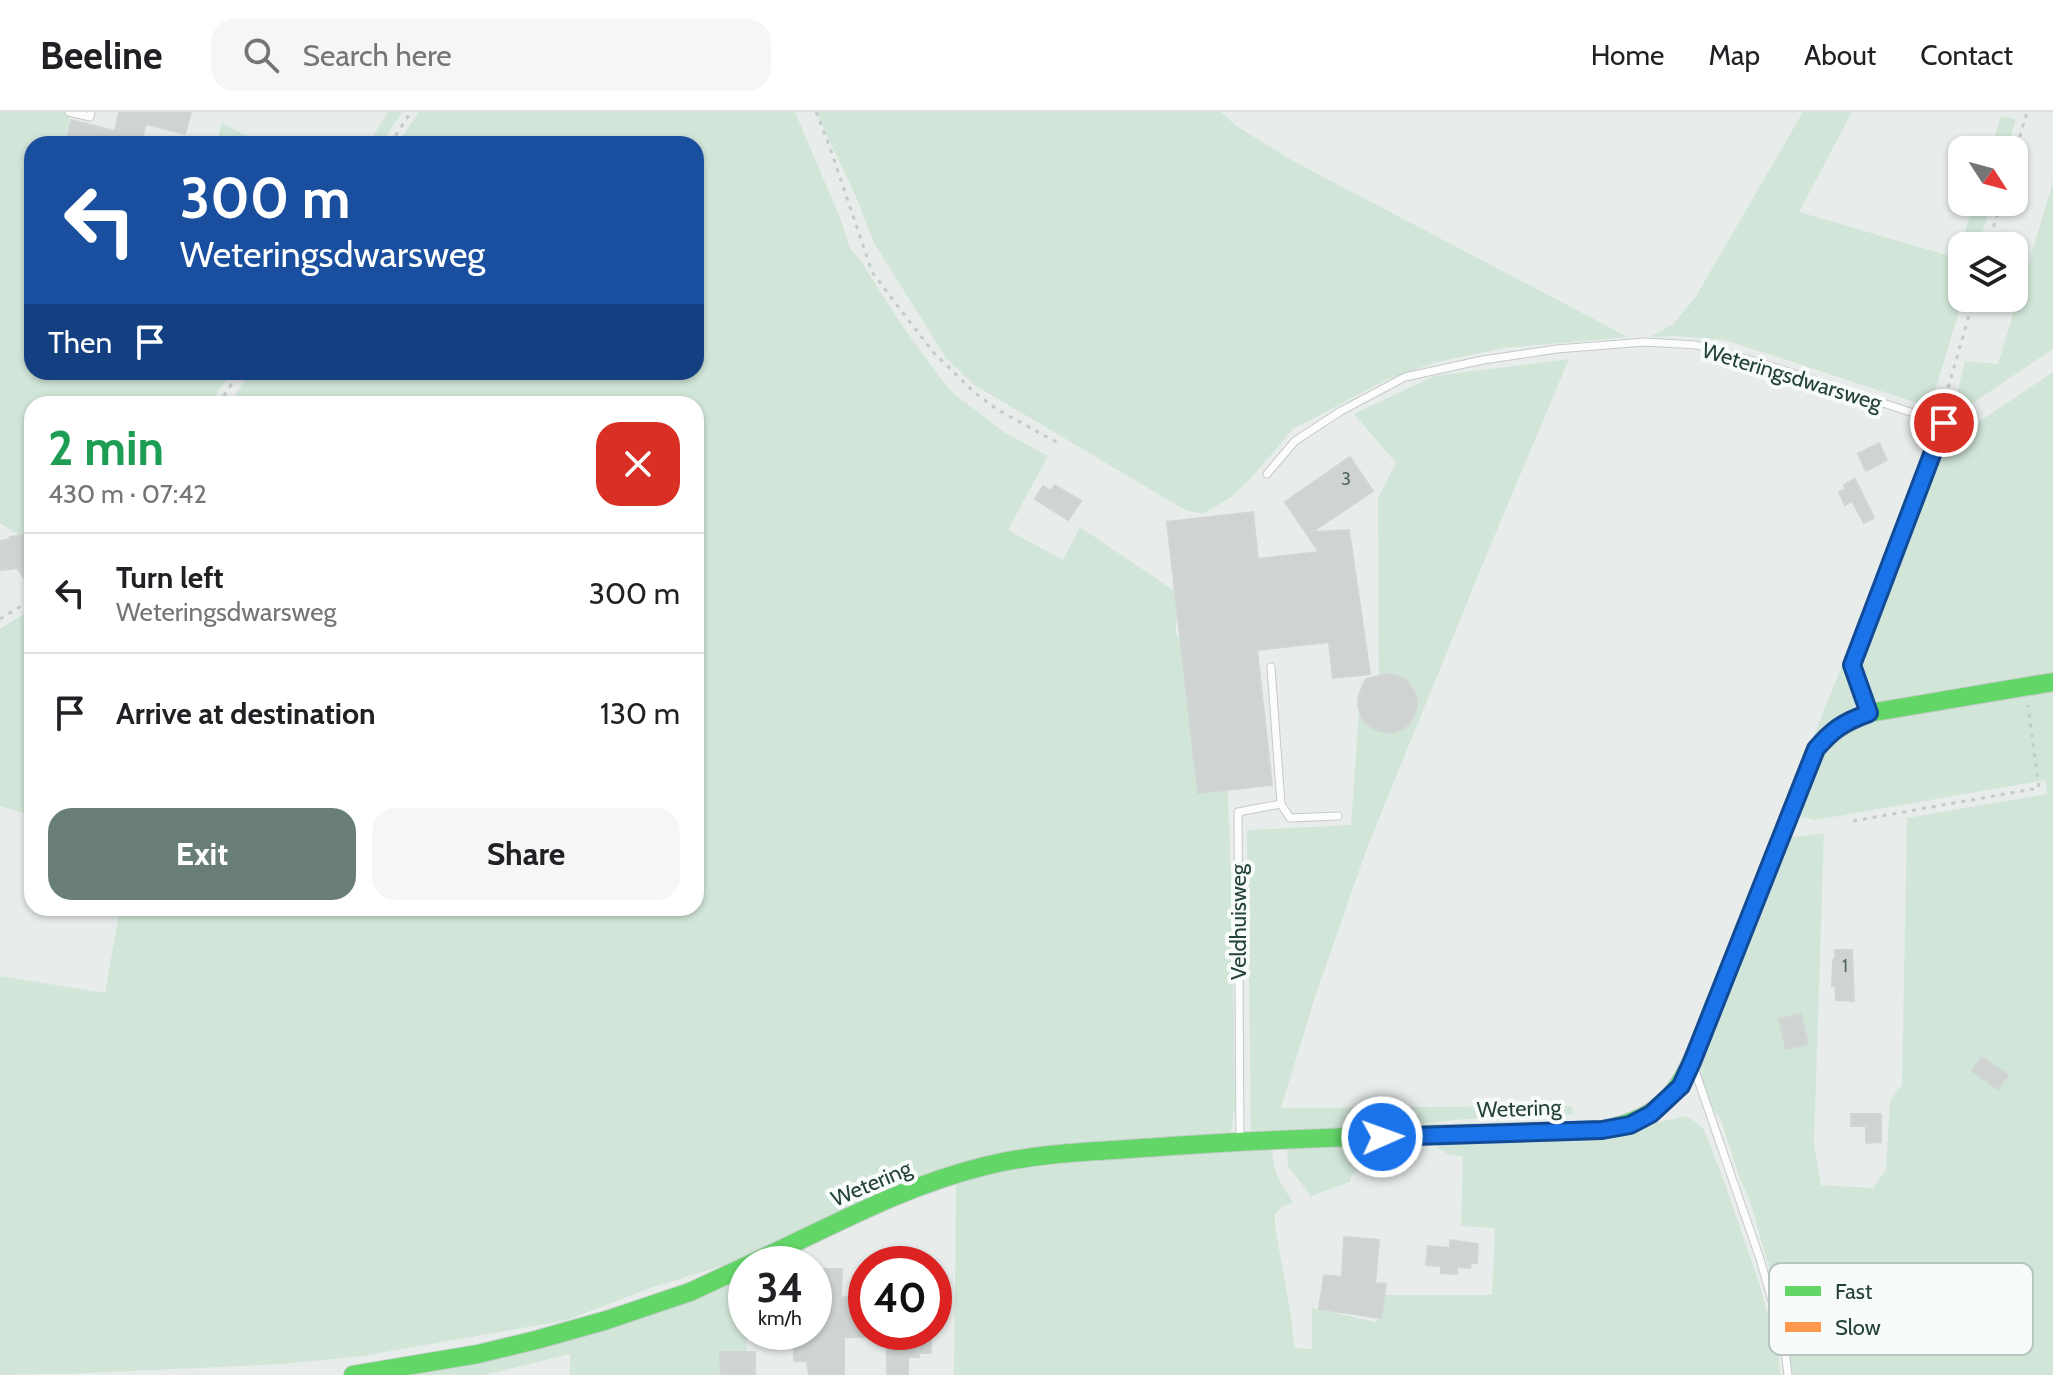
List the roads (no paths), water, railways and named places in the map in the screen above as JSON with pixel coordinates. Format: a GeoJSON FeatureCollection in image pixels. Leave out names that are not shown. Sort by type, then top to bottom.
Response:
{"type":"FeatureCollection","features":[{"type":"Feature","properties":{"kind":"street"},"geometry":{"type":"LineString","coordinates":[[1869,713],[1852,665],[1944,423]]}},
{"type":"Feature","properties":{"kind":"street","name":"Wetering"},"geometry":{"type":"LineString","coordinates":[[789,1246],[904,1193],[989,1165],[1062,1155],[1240,1141],[1602,1130],[1630,1125],[1651,1114],[1681,1086],[1816,749],[1828,735],[1844,722],[1869,713],[2053,682]]}},
{"type":"Feature","properties":{"kind":"street","name":"Wetering"},"geometry":{"type":"LineString","coordinates":[[353,1375],[478,1354],[536,1340],[690,1292],[728,1274]]}},
{"type":"Feature","properties":{"kind":"lane"},"geometry":{"type":"LineString","coordinates":[[69,112],[90,117],[91,112]]}},
{"type":"Feature","properties":{"kind":"lane","name":"Weteringsdwarsweg"},"geometry":{"type":"LineString","coordinates":[[1267,474],[1295,441],[1341,411],[1405,377],[1483,360],[1557,349],[1645,342],[1696,345],[1944,423]]}},
{"type":"Feature","properties":{"kind":"lane"},"geometry":{"type":"LineString","coordinates":[[1271,667],[1281,804],[1290,818],[1338,816]]}},
{"type":"Feature","properties":{"kind":"lane","name":"Veldhuisweg"},"geometry":{"type":"LineString","coordinates":[[1240,1141],[1238,812],[1281,804]]}},
{"type":"Feature","properties":{"kind":"lane"},"geometry":{"type":"LineString","coordinates":[[1692,1062],[1769,1290]]}},
{"type":"Feature","properties":{"kind":"lane"},"geometry":{"type":"LineString","coordinates":[[1786,1355],[1788,1375]]}}]}
